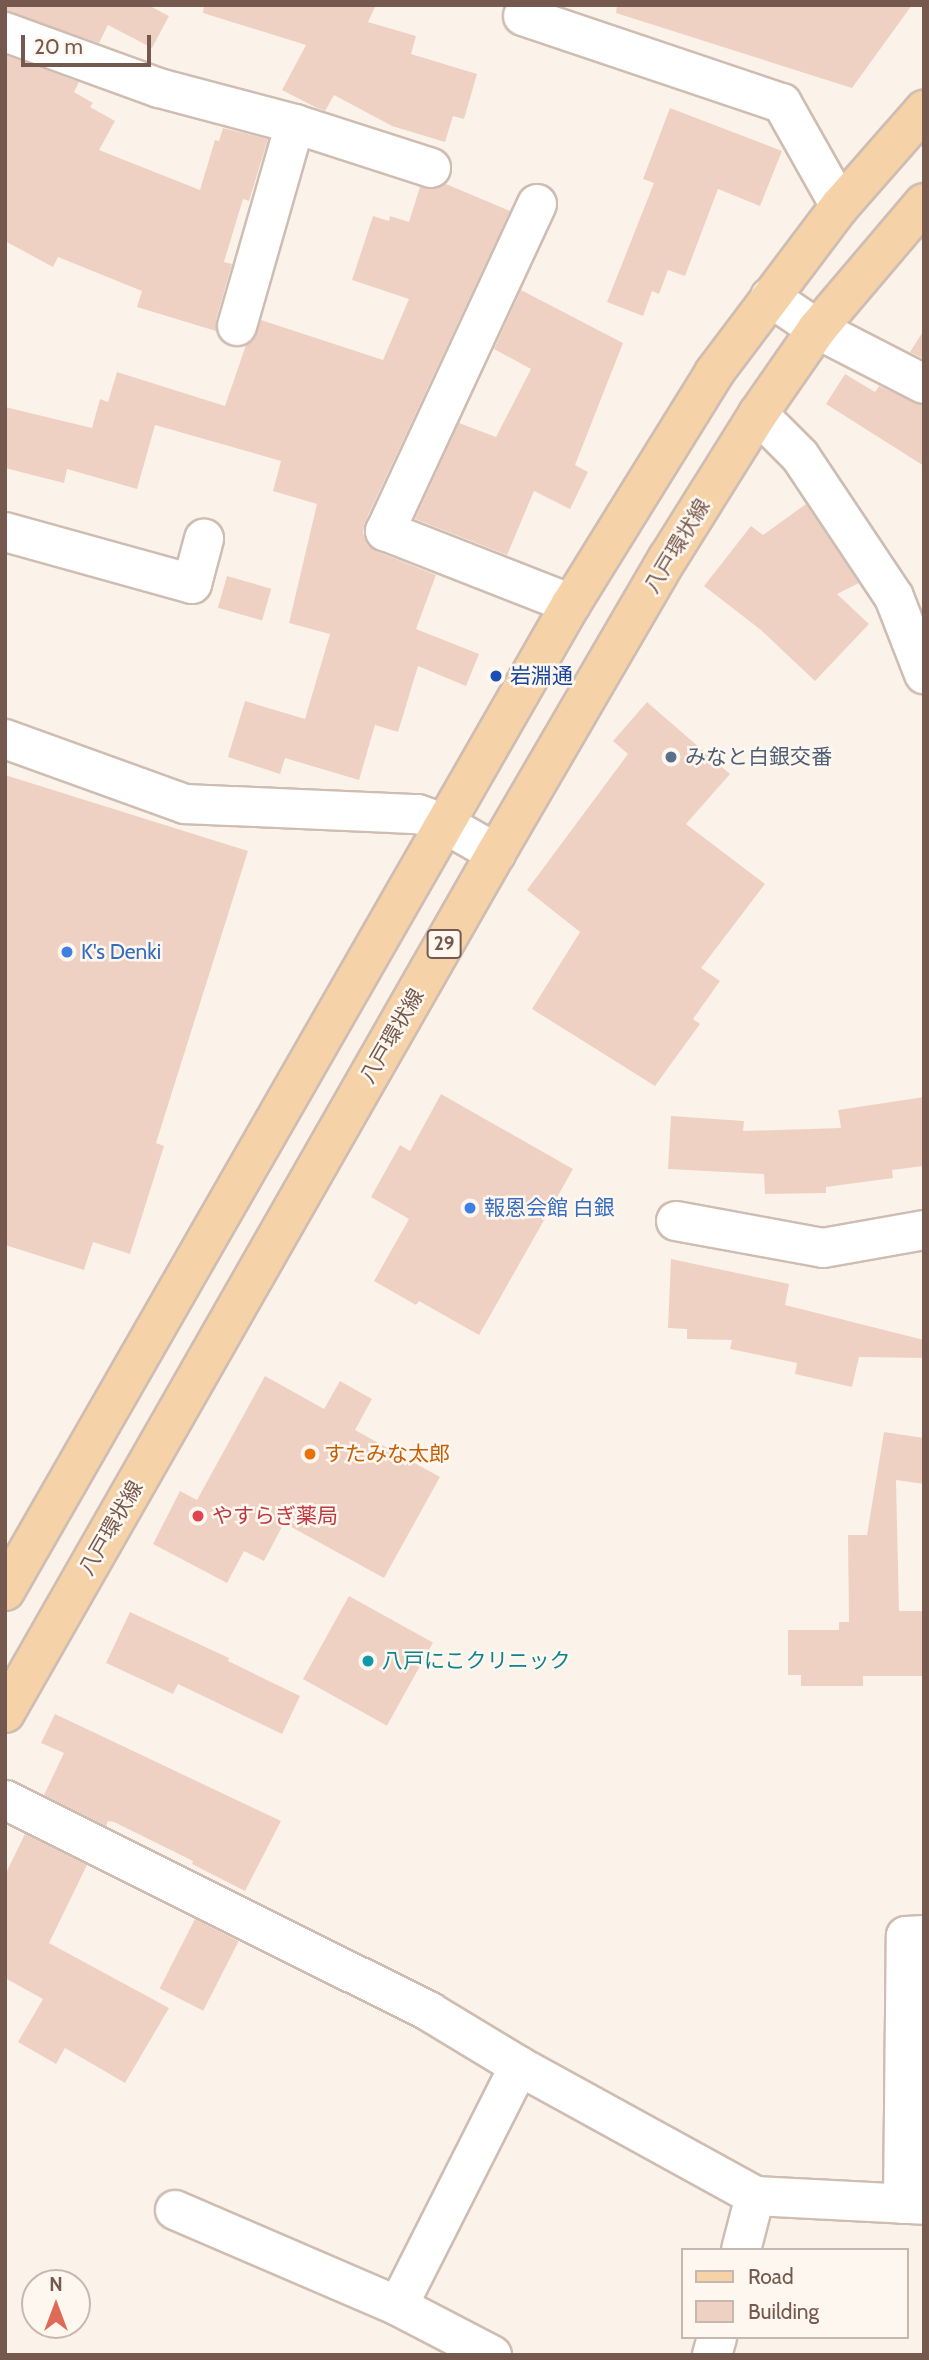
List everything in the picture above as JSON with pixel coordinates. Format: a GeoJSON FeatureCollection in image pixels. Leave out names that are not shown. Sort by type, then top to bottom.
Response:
{"type":"FeatureCollection","features":[{"type":"Feature","properties":{"kind":"main road"},"geometry":{"type":"LineString","coordinates":[[5,1591],[571,604],[714,373],[840,206],[924,110]]}},
{"type":"Feature","properties":{"kind":"main road","name":"八戸環状線"},"geometry":{"type":"LineString","coordinates":[[5,1713],[496,853],[668,558],[758,414],[817,329],[924,203]]}},
{"type":"Feature","properties":{"kind":"street"},"geometry":{"type":"LineString","coordinates":[[523,16],[782,103],[840,206]]}},
{"type":"Feature","properties":{"kind":"street"},"geometry":{"type":"LineString","coordinates":[[5,32],[159,88],[295,124],[431,168]]}},
{"type":"Feature","properties":{"kind":"street"},"geometry":{"type":"LineString","coordinates":[[237,326],[295,124]]}},
{"type":"Feature","properties":{"kind":"street"},"geometry":{"type":"LineString","coordinates":[[537,204],[385,531],[571,604]]}},
{"type":"Feature","properties":{"kind":"street"},"geometry":{"type":"LineString","coordinates":[[770,297],[817,329],[924,384]]}},
{"type":"Feature","properties":{"kind":"street"},"geometry":{"type":"LineString","coordinates":[[758,414],[800,456],[894,597],[924,674]]}},
{"type":"Feature","properties":{"kind":"street"},"geometry":{"type":"LineString","coordinates":[[5,532],[192,584],[204,539]]}},
{"type":"Feature","properties":{"kind":"street"},"geometry":{"type":"LineString","coordinates":[[5,740],[185,804],[418,814],[445,824],[496,853]]}},
{"type":"Feature","properties":{"kind":"street"},"geometry":{"type":"LineString","coordinates":[[676,1221],[822,1248],[924,1230]]}},
{"type":"Feature","properties":{"kind":"street"},"geometry":{"type":"LineString","coordinates":[[5,1800],[429,2012],[519,2066],[755,2196],[914,2205],[906,1936],[924,1935]]}},
{"type":"Feature","properties":{"kind":"street"},"geometry":{"type":"LineString","coordinates":[[398,2306],[519,2066]]}},
{"type":"Feature","properties":{"kind":"street"},"geometry":{"type":"LineString","coordinates":[[742,2248],[755,2196]]}},
{"type":"Feature","properties":{"kind":"street"},"geometry":{"type":"LineString","coordinates":[[175,2210],[398,2306],[492,2355]]}},
{"type":"Feature","properties":{"kind":"building"},"geometry":{"type":"Polygon","coordinates":[[[5,5],[148,5],[169,16],[152,48],[108,25],[99,43],[5,11],[5,5]]]}},
{"type":"Feature","properties":{"kind":"building"},"geometry":{"type":"Polygon","coordinates":[[[204,5],[376,5],[368,22],[416,36],[411,54],[477,74],[464,119],[453,116],[445,142],[392,126],[334,95],[325,111],[315,107],[282,90],[306,45],[203,13],[204,5]]]}},
{"type":"Feature","properties":{"kind":"building"},"geometry":{"type":"Polygon","coordinates":[[[617,5],[912,5],[852,88],[616,13],[617,5]]]}},
{"type":"Feature","properties":{"kind":"building"},"geometry":{"type":"Polygon","coordinates":[[[5,55],[79,82],[74,92],[93,103],[90,107],[115,121],[99,150],[200,190],[215,140],[219,141],[223,128],[268,139],[249,201],[243,199],[224,262],[232,264],[216,320],[216,331],[137,307],[142,291],[58,257],[53,267],[5,241],[5,55]]]}},
{"type":"Feature","properties":{"kind":"building"},"geometry":{"type":"Polygon","coordinates":[[[670,108],[782,151],[760,206],[718,189],[685,276],[668,270],[659,294],[652,291],[643,316],[607,302],[654,183],[643,179],[670,108]]]}},
{"type":"Feature","properties":{"kind":"building"},"geometry":{"type":"Polygon","coordinates":[[[446,184],[510,211],[365,522],[363,533],[367,544],[376,551],[436,575],[416,629],[479,654],[466,686],[418,666],[398,732],[375,725],[359,780],[285,758],[280,774],[228,757],[245,701],[305,719],[330,634],[289,623],[317,504],[273,491],[281,461],[155,425],[137,489],[67,469],[64,483],[5,468],[5,407],[92,428],[100,399],[108,402],[117,372],[225,406],[246,345],[253,341],[261,320],[383,360],[409,299],[352,280],[373,216],[389,221],[390,216],[409,222],[420,187],[435,189],[446,184]]]}},
{"type":"Feature","properties":{"kind":"building"},"geometry":{"type":"Polygon","coordinates":[[[521,290],[623,343],[575,465],[588,472],[570,509],[534,491],[507,555],[415,519],[459,423],[496,437],[531,369],[494,349],[521,290]]]}},
{"type":"Feature","properties":{"kind":"building"},"geometry":{"type":"Polygon","coordinates":[[[924,330],[924,359],[910,352],[924,330]]]}},
{"type":"Feature","properties":{"kind":"building"},"geometry":{"type":"Polygon","coordinates":[[[845,374],[875,392],[879,386],[924,406],[924,466],[826,404],[845,374]]]}},
{"type":"Feature","properties":{"kind":"building"},"geometry":{"type":"Polygon","coordinates":[[[806,504],[859,583],[837,594],[869,624],[815,681],[761,630],[704,586],[751,526],[763,535],[806,504]]]}},
{"type":"Feature","properties":{"kind":"building"},"geometry":{"type":"Polygon","coordinates":[[[227,576],[271,589],[262,620],[218,608],[227,576]]]}},
{"type":"Feature","properties":{"kind":"building"},"geometry":{"type":"Polygon","coordinates":[[[647,702],[730,774],[686,824],[765,884],[701,968],[720,981],[693,1019],[700,1024],[655,1086],[532,1009],[580,932],[527,890],[628,754],[613,741],[647,702]]]}},
{"type":"Feature","properties":{"kind":"building"},"geometry":{"type":"Polygon","coordinates":[[[5,775],[248,851],[156,1143],[164,1146],[130,1254],[93,1242],[84,1270],[5,1245],[5,775]]]}},
{"type":"Feature","properties":{"kind":"building","name":"報恩会館 白銀"},"geometry":{"type":"Polygon","coordinates":[[[441,1094],[573,1169],[479,1335],[419,1301],[416,1305],[374,1281],[409,1219],[371,1197],[400,1145],[410,1151],[441,1094]]]}},
{"type":"Feature","properties":{"kind":"building"},"geometry":{"type":"Polygon","coordinates":[[[924,1097],[924,1166],[892,1170],[893,1178],[826,1187],[826,1193],[765,1194],[764,1174],[668,1169],[671,1116],[744,1121],[743,1131],[841,1128],[838,1110],[924,1097]]]}},
{"type":"Feature","properties":{"kind":"building"},"geometry":{"type":"Polygon","coordinates":[[[671,1259],[789,1284],[785,1305],[924,1340],[924,1358],[859,1357],[852,1387],[795,1374],[797,1363],[730,1349],[732,1340],[687,1339],[687,1329],[668,1328],[671,1259]]]}},
{"type":"Feature","properties":{"kind":"building","name":"すたみな太郎"},"geometry":{"type":"Polygon","coordinates":[[[265,1376],[324,1409],[340,1381],[372,1399],[355,1430],[440,1477],[384,1578],[284,1523],[264,1561],[244,1551],[227,1583],[153,1544],[180,1491],[197,1500],[265,1376]]]}},
{"type":"Feature","properties":{"kind":"building"},"geometry":{"type":"Polygon","coordinates":[[[884,1432],[924,1438],[924,1484],[896,1480],[899,1611],[924,1611],[924,1676],[863,1676],[863,1686],[801,1686],[801,1675],[788,1675],[788,1630],[839,1630],[839,1622],[849,1622],[848,1535],[867,1535],[884,1432]]]}},
{"type":"Feature","properties":{"kind":"building","name":"八戸にこクリニック"},"geometry":{"type":"Polygon","coordinates":[[[349,1596],[433,1643],[387,1726],[303,1679],[349,1596]]]}},
{"type":"Feature","properties":{"kind":"building"},"geometry":{"type":"Polygon","coordinates":[[[130,1612],[229,1658],[228,1661],[300,1696],[282,1734],[178,1684],[173,1694],[106,1663],[130,1612]]]}},
{"type":"Feature","properties":{"kind":"building"},"geometry":{"type":"Polygon","coordinates":[[[55,1714],[281,1821],[245,1891],[192,1864],[193,1861],[114,1822],[108,1821],[106,1826],[44,1795],[64,1753],[41,1743],[55,1714]]]}},
{"type":"Feature","properties":{"kind":"building"},"geometry":{"type":"Polygon","coordinates":[[[25,1834],[87,1865],[49,1943],[169,2008],[125,2083],[65,2048],[56,2064],[18,2042],[43,1999],[5,1978],[5,1875],[25,1834]]]}},
{"type":"Feature","properties":{"kind":"building"},"geometry":{"type":"Polygon","coordinates":[[[195,1919],[239,1941],[203,2011],[160,1988],[195,1919]]]}},
{"type":"Feature","properties":{"kind":"place","name":"岩淵通"},"geometry":{"type":"Point","coordinates":[496,676]}},
{"type":"Feature","properties":{"kind":"place","name":"みなと白銀交番"},"geometry":{"type":"Point","coordinates":[671,757]}},
{"type":"Feature","properties":{"kind":"place","name":"K's Denki"},"geometry":{"type":"Point","coordinates":[67,952]}},
{"type":"Feature","properties":{"kind":"place","name":"報恩会館 白銀"},"geometry":{"type":"Point","coordinates":[470,1208]}},
{"type":"Feature","properties":{"kind":"place","name":"すたみな太郎"},"geometry":{"type":"Point","coordinates":[310,1454]}},
{"type":"Feature","properties":{"kind":"place","name":"やすらぎ薬局"},"geometry":{"type":"Point","coordinates":[198,1516]}},
{"type":"Feature","properties":{"kind":"place","name":"八戸にこクリニック"},"geometry":{"type":"Point","coordinates":[368,1661]}}]}
